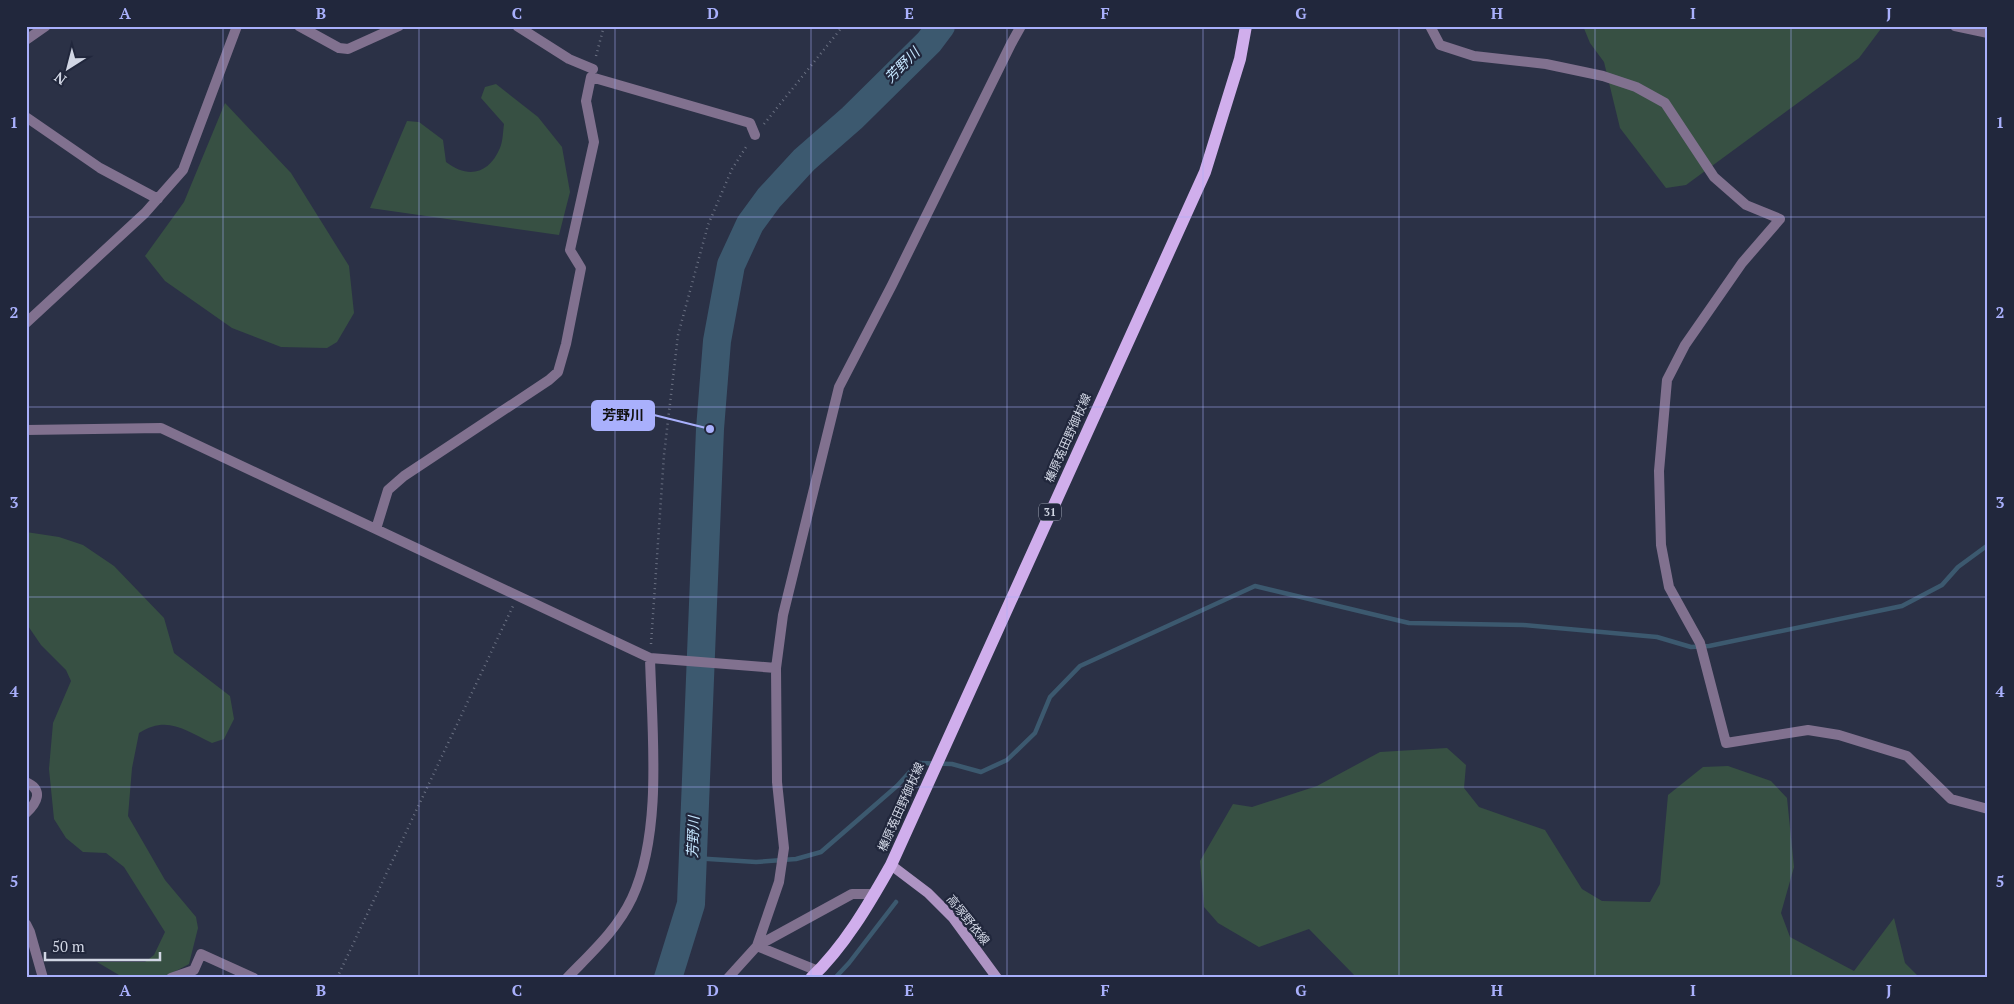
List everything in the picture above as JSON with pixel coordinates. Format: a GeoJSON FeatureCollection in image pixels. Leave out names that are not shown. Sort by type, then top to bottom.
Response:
{"type":"FeatureCollection","features":[{"type":"Feature","properties":{"kind":"main road","name":"榛原菟田野御杖線"},"geometry":{"type":"LineString","coordinates":[[814,974],[844,938],[891,865],[1205,172],[1240,59],[1246,26]]}},
{"type":"Feature","properties":{"kind":"main road","name":"高塚野依線"},"geometry":{"type":"LineString","coordinates":[[891,865],[928,893],[953,918],[997,978]]}},
{"type":"Feature","properties":{"kind":"street"},"geometry":{"type":"LineString","coordinates":[[26,40],[46,26]]}},
{"type":"Feature","properties":{"kind":"street"},"geometry":{"type":"LineString","coordinates":[[26,323],[145,213],[183,170],[237,26]]}},
{"type":"Feature","properties":{"kind":"street"},"geometry":{"type":"LineString","coordinates":[[299,26],[339,48],[348,50],[399,26]]}},
{"type":"Feature","properties":{"kind":"street"},"geometry":{"type":"LineString","coordinates":[[517,26],[569,59],[593,70]]}},
{"type":"Feature","properties":{"kind":"street"},"geometry":{"type":"LineString","coordinates":[[758,946],[780,882],[784,848],[777,782],[772,668],[783,615],[839,387],[1010,44],[1021,26]]}},
{"type":"Feature","properties":{"kind":"street"},"geometry":{"type":"LineString","coordinates":[[1430,26],[1440,45],[1474,56],[1546,64],[1602,76],[1644,91],[1665,103],[1714,177],[1746,204],[1780,219],[1736,271],[1685,345],[1667,380],[1659,471],[1661,545],[1669,587],[1700,642],[1726,743],[1808,730],[1839,735],[1907,756],[1951,798],[1988,809]]}},
{"type":"Feature","properties":{"kind":"street"},"geometry":{"type":"LineString","coordinates":[[1955,26],[1988,33]]}},
{"type":"Feature","properties":{"kind":"street"},"geometry":{"type":"LineString","coordinates":[[376,529],[388,490],[404,476],[549,380],[558,372],[582,268],[570,250],[594,142],[586,101],[591,78],[750,124],[755,135]]}},
{"type":"Feature","properties":{"kind":"street"},"geometry":{"type":"LineString","coordinates":[[26,117],[100,168],[158,199]]}},
{"type":"Feature","properties":{"kind":"street"},"geometry":{"type":"LineString","coordinates":[[26,430],[161,428],[650,658],[772,668]]}},
{"type":"Feature","properties":{"kind":"street"},"geometry":{"type":"LineString","coordinates":[[567,978],[610,934],[631,899],[645,865],[653,803],[650,658]]}},
{"type":"Feature","properties":{"kind":"street"},"geometry":{"type":"LineString","coordinates":[[26,782],[33,785],[37,793],[35,804],[26,813]]}},
{"type":"Feature","properties":{"kind":"street"},"geometry":{"type":"LineString","coordinates":[[728,978],[758,946],[852,894],[874,894]]}},
{"type":"Feature","properties":{"kind":"street"},"geometry":{"type":"LineString","coordinates":[[26,924],[44,978]]}},
{"type":"Feature","properties":{"kind":"street"},"geometry":{"type":"LineString","coordinates":[[758,946],[814,974]]}},
{"type":"Feature","properties":{"kind":"street"},"geometry":{"type":"LineString","coordinates":[[171,978],[194,970],[202,954],[254,978]]}},
{"type":"Feature","properties":{"kind":"path"},"geometry":{"type":"LineString","coordinates":[[593,70],[604,26]]}},
{"type":"Feature","properties":{"kind":"path"},"geometry":{"type":"LineString","coordinates":[[650,658],[664,455],[678,335],[708,225],[732,169],[755,135],[843,26]]}},
{"type":"Feature","properties":{"kind":"path"},"geometry":{"type":"LineString","coordinates":[[337,978],[518,595]]}},
{"type":"Feature","properties":{"kind":"green space"},"geometry":{"type":"Polygon","coordinates":[[[1583,26],[1883,26],[1859,58],[1686,185],[1666,188],[1620,128],[1604,62],[1590,43],[1583,26]]]}},
{"type":"Feature","properties":{"kind":"green space"},"geometry":{"type":"Polygon","coordinates":[[[496,84],[538,117],[562,147],[570,192],[559,235],[370,208],[407,121],[419,122],[443,140],[446,162],[454,167],[470,172],[477,171],[490,164],[501,145],[504,124],[481,98],[485,87],[496,84]]]}},
{"type":"Feature","properties":{"kind":"green space"},"geometry":{"type":"Polygon","coordinates":[[[225,103],[291,173],[349,266],[354,313],[337,342],[327,348],[281,347],[232,328],[165,281],[145,256],[184,202],[225,103]]]}},
{"type":"Feature","properties":{"kind":"green space"},"geometry":{"type":"Polygon","coordinates":[[[26,532],[59,537],[83,545],[114,566],[164,618],[174,653],[230,696],[234,719],[224,739],[212,743],[184,729],[167,725],[158,725],[139,733],[132,768],[128,816],[165,880],[196,917],[198,928],[189,964],[163,978],[124,978],[97,962],[145,962],[154,955],[165,932],[124,867],[106,853],[83,852],[66,838],[54,819],[49,769],[53,723],[71,681],[66,670],[41,645],[26,623],[26,532]]]}},
{"type":"Feature","properties":{"kind":"green space"},"geometry":{"type":"Polygon","coordinates":[[[1447,748],[1466,765],[1464,788],[1479,807],[1545,830],[1582,889],[1602,901],[1650,902],[1660,884],[1668,795],[1703,767],[1728,766],[1771,781],[1787,798],[1794,867],[1781,913],[1790,937],[1854,971],[1894,918],[1905,963],[1920,978],[1357,978],[1309,929],[1259,947],[1218,923],[1204,907],[1200,861],[1233,804],[1252,807],[1317,786],[1380,752],[1447,748]]]}},
{"type":"Feature","properties":{"kind":"waterway","name":"芳野川"},"geometry":{"type":"LineString","coordinates":[[668,978],[691,904],[710,429],[717,341],[731,265],[750,224],[769,198],[804,160],[852,118],[929,42],[941,26]]}},
{"type":"Feature","properties":{"kind":"waterway"},"geometry":{"type":"LineString","coordinates":[[693,858],[756,862],[796,859],[821,852],[897,786],[918,763],[952,764],[981,772],[1007,760],[1035,733],[1050,697],[1080,666],[1255,586],[1409,623],[1523,625],[1657,637],[1691,647],[1709,646],[1902,606],[1942,585],[1958,567],[1988,545]]}},
{"type":"Feature","properties":{"kind":"waterway"},"geometry":{"type":"LineString","coordinates":[[835,978],[849,963],[896,902]]}},
{"type":"Feature","properties":{"kind":"place","name":"芳野川"},"geometry":{"type":"Point","coordinates":[710,429]}}]}
